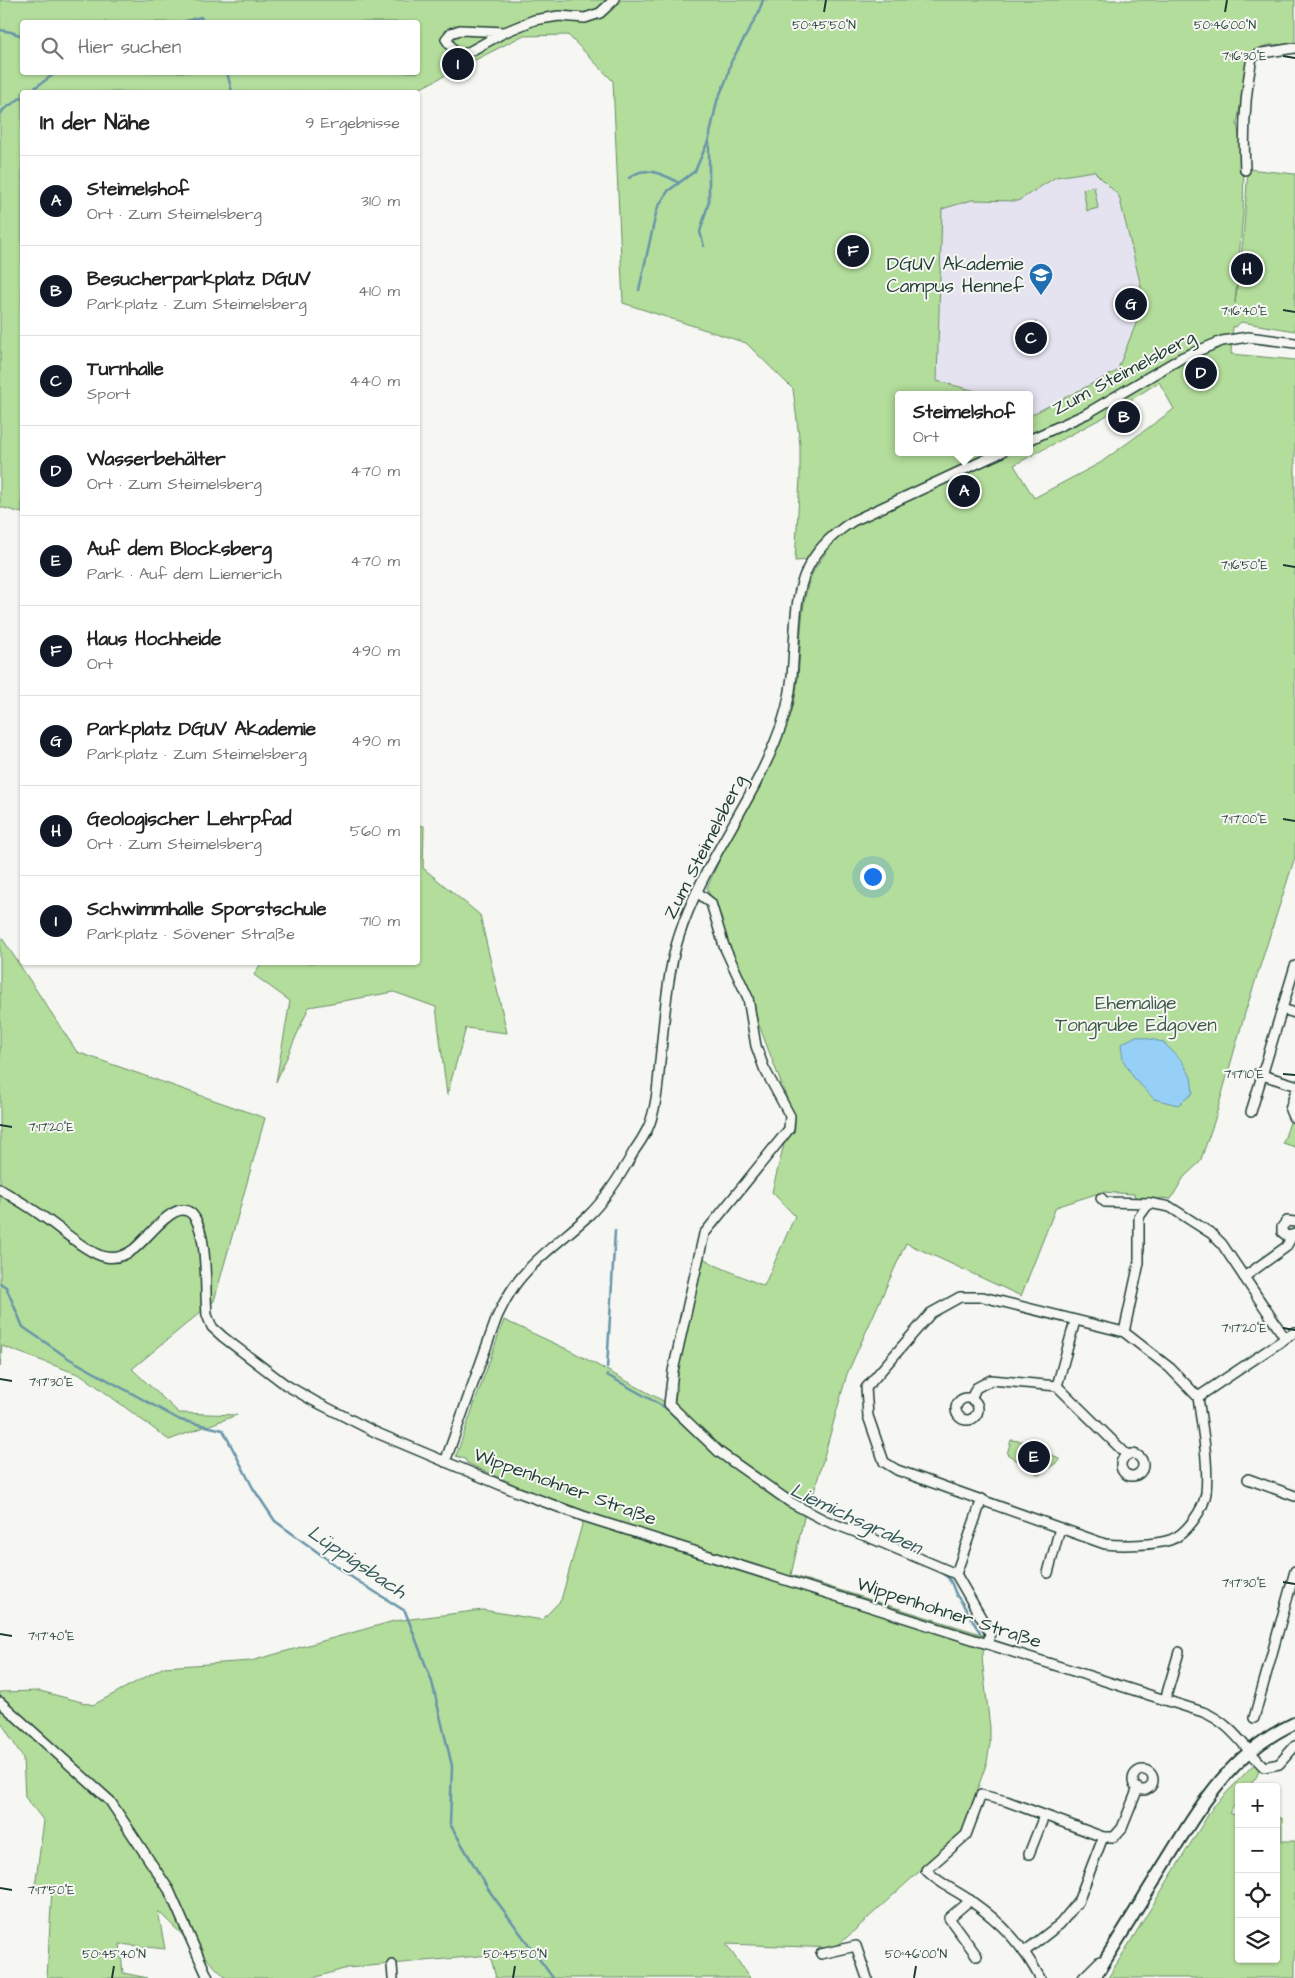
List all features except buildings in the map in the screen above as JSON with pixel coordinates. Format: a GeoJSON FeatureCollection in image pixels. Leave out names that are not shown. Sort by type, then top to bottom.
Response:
{"type":"FeatureCollection","features":[{"type":"Feature","properties":{"kind":"main road"},"geometry":{"type":"LineString","coordinates":[[1094,1978],[1208,1795],[1237,1761],[1250,1750],[1264,1739],[1295,1723]]}},
{"type":"Feature","properties":{"kind":"street"},"geometry":{"type":"LineString","coordinates":[[505,32],[460,30],[451,33],[446,39],[454,52],[459,55],[534,20],[559,16],[585,18],[600,13],[614,0]]}},
{"type":"Feature","properties":{"kind":"street"},"geometry":{"type":"LineString","coordinates":[[1245,170],[1243,132],[1246,92],[1252,57],[1262,53],[1295,48]]}},
{"type":"Feature","properties":{"kind":"street","name":"Zum Steimelsberg"},"geometry":{"type":"LineString","coordinates":[[1033,438],[1086,414],[1183,357],[1222,341],[1248,337],[1295,342]]}},
{"type":"Feature","properties":{"kind":"street","name":"Zum Steimelsberg"},"geometry":{"type":"LineString","coordinates":[[445,1462],[497,1317],[506,1300],[516,1284],[536,1262],[588,1216],[614,1187],[648,1128],[656,1100],[665,1012],[679,937],[697,892],[756,784],[776,741],[786,708],[792,678],[797,601],[808,565],[834,533],[853,521],[993,456]]}},
{"type":"Feature","properties":{"kind":"street"},"geometry":{"type":"LineString","coordinates":[[697,892],[711,903],[724,946],[748,998],[756,1046],[764,1068],[790,1116],[789,1129],[704,1234],[673,1371],[669,1404],[719,1452],[790,1502],[824,1520],[956,1574],[990,1634],[988,1643]]}},
{"type":"Feature","properties":{"kind":"street"},"geometry":{"type":"LineString","coordinates":[[1251,1112],[1295,966]]}},
{"type":"Feature","properties":{"kind":"street"},"geometry":{"type":"LineString","coordinates":[[1282,1009],[1295,1013]]}},
{"type":"Feature","properties":{"kind":"street"},"geometry":{"type":"LineString","coordinates":[[1262,1075],[1295,1085]]}},
{"type":"Feature","properties":{"kind":"street"},"geometry":{"type":"LineString","coordinates":[[1295,1093],[1290,1110],[1295,1118]]}},
{"type":"Feature","properties":{"kind":"street","name":"Wippenhohner Straße"},"geometry":{"type":"LineString","coordinates":[[0,1189],[42,1216],[90,1251],[107,1258],[121,1256],[134,1248],[170,1213],[179,1210],[187,1212],[194,1217],[201,1236],[207,1315],[218,1333],[286,1384],[314,1401],[377,1433],[583,1516],[1212,1715],[1227,1726],[1264,1767],[1268,1768],[1279,1764],[1295,1746]]}},
{"type":"Feature","properties":{"kind":"street"},"geometry":{"type":"LineString","coordinates":[[1100,1198],[1106,1202],[1149,1203],[1170,1207],[1212,1234],[1222,1244],[1285,1338]]}},
{"type":"Feature","properties":{"kind":"street"},"geometry":{"type":"LineString","coordinates":[[1124,1332],[1140,1263],[1139,1217],[1149,1203]]}},
{"type":"Feature","properties":{"kind":"street"},"geometry":{"type":"LineString","coordinates":[[1244,1277],[1286,1247],[1294,1235],[1284,1234],[1282,1227],[1287,1220],[1293,1220]]}},
{"type":"Feature","properties":{"kind":"street"},"geometry":{"type":"LineString","coordinates":[[960,1296],[983,1297],[1124,1332],[1170,1368],[1198,1397],[1206,1465],[1206,1495],[1195,1520],[1172,1540],[1122,1546],[1105,1544],[897,1470],[884,1462],[868,1416],[866,1388],[931,1313],[960,1296]]}},
{"type":"Feature","properties":{"kind":"street"},"geometry":{"type":"LineString","coordinates":[[1057,1386],[1075,1321]]}},
{"type":"Feature","properties":{"kind":"street"},"geometry":{"type":"LineString","coordinates":[[1198,1397],[1295,1332]]}},
{"type":"Feature","properties":{"kind":"street"},"geometry":{"type":"LineString","coordinates":[[971,1399],[976,1388],[991,1380],[1057,1386],[1127,1455]]}},
{"type":"Feature","properties":{"kind":"street"},"geometry":{"type":"LineString","coordinates":[[1248,1479],[1295,1496]]}},
{"type":"Feature","properties":{"kind":"street"},"geometry":{"type":"LineString","coordinates":[[956,1574],[982,1500]]}},
{"type":"Feature","properties":{"kind":"street"},"geometry":{"type":"LineString","coordinates":[[1048,1573],[1060,1528]]}},
{"type":"Feature","properties":{"kind":"street"},"geometry":{"type":"LineString","coordinates":[[1254,1718],[1295,1571]]}},
{"type":"Feature","properties":{"kind":"street"},"geometry":{"type":"LineString","coordinates":[[1165,1700],[1179,1652]]}},
{"type":"Feature","properties":{"kind":"street"},"geometry":{"type":"LineString","coordinates":[[0,1702],[110,1801],[169,1890],[208,1978]]}},
{"type":"Feature","properties":{"kind":"street"},"geometry":{"type":"LineString","coordinates":[[1040,1978],[1024,1952],[1004,1927],[970,1900],[934,1879],[926,1870],[966,1836],[981,1795],[1006,1801],[1103,1837],[1114,1837],[1122,1828],[1138,1788]]}},
{"type":"Feature","properties":{"kind":"street"},"geometry":{"type":"LineString","coordinates":[[1029,1854],[1044,1816]]}},
{"type":"Feature","properties":{"kind":"street"},"geometry":{"type":"LineString","coordinates":[[1024,1952],[1060,1924],[1078,1902],[1103,1837]]}},
{"type":"Feature","properties":{"kind":"street"},"geometry":{"type":"LineString","coordinates":[[970,1900],[949,1918],[977,1956]]}},
{"type":"Feature","properties":{"kind":"street"},"geometry":{"type":"LineString","coordinates":[[1083,1978],[1088,1976],[1119,1938]]}},
{"type":"Feature","properties":{"kind":"street"},"geometry":{"type":"LineString","coordinates":[[821,1954],[856,1946],[867,1978]]}},
{"type":"Feature","properties":{"kind":"street"},"geometry":{"type":"LineString","coordinates":[[392,1965],[393,1978]]}},
{"type":"Feature","properties":{"kind":"street"},"geometry":{"type":"LineString","coordinates":[[1034,1967],[1048,1978]]}},
{"type":"Feature","properties":{"kind":"shaded area","name":"DGUV Akademie Campus Hennef"},"geometry":{"type":"Polygon","coordinates":[[[1094,171],[1119,196],[1141,286],[1143,306],[1117,371],[1033,414],[1033,391],[976,391],[937,381],[942,209],[971,200],[1018,201],[1056,177],[1094,171]]]}},
{"type":"Feature","properties":{"kind":"green space","name":"Ehemalige Tongrube Edgoven"},"geometry":{"type":"Polygon","coordinates":[[[0,0],[1295,0],[1295,44],[1268,45],[1251,52],[1237,123],[1244,168],[1243,213],[1235,303],[1243,240],[1248,169],[1295,174],[1295,331],[1241,322],[1236,327],[1233,326],[1231,354],[1295,360],[1295,857],[1200,1162],[1184,1177],[1171,1199],[1161,1198],[1156,1202],[1136,1201],[1134,1194],[1102,1192],[1056,1207],[1021,1296],[906,1243],[847,1374],[809,1510],[805,1513],[791,1575],[984,1635],[985,1646],[982,1658],[990,1744],[987,1762],[961,1836],[835,1948],[726,1944],[750,1978],[496,1978],[490,1955],[347,1968],[313,1978],[226,1978],[158,1911],[165,1949],[120,1944],[123,1973],[148,1978],[47,1978],[52,1888],[35,1886],[44,1821],[25,1797],[23,1758],[0,1720],[0,1692],[40,1691],[93,1705],[164,1667],[251,1661],[394,1621],[483,1610],[542,1620],[561,1600],[585,1514],[520,1487],[467,1463],[465,1459],[456,1456],[504,1320],[573,1352],[667,1403],[700,1256],[715,1265],[764,1286],[795,1216],[772,1192],[792,1112],[707,888],[732,833],[765,773],[787,727],[796,694],[803,611],[810,579],[823,556],[833,544],[809,560],[795,561],[800,445],[793,389],[746,343],[623,303],[613,81],[568,35],[522,36],[417,90],[20,90],[20,512],[0,507],[0,0]],[[1094,171],[1056,177],[1018,201],[972,200],[942,209],[937,381],[976,391],[895,391],[895,456],[1031,456],[1014,465],[1034,498],[1100,463],[1174,409],[1159,382],[1104,417],[1033,455],[1033,414],[1117,371],[1143,306],[1141,286],[1119,196],[1094,171]]]}},
{"type":"Feature","properties":{"kind":"green space"},"geometry":{"type":"Polygon","coordinates":[[[1094,186],[1098,208],[1087,211],[1083,189],[1094,186]]]}},
{"type":"Feature","properties":{"kind":"green space"},"geometry":{"type":"Polygon","coordinates":[[[1036,322],[1042,351],[1027,355],[1021,325],[1036,322]]]}},
{"type":"Feature","properties":{"kind":"green space"},"geometry":{"type":"Polygon","coordinates":[[[420,825],[424,826],[423,868],[480,915],[507,1033],[466,1028],[447,1095],[436,1007],[394,992],[309,1007],[276,1082],[290,1001],[254,975],[260,965],[420,965],[420,825]]]}},
{"type":"Feature","properties":{"kind":"green space"},"geometry":{"type":"Polygon","coordinates":[[[0,935],[77,1052],[265,1118],[214,1301],[132,1369],[179,1413],[237,1415],[169,1440],[83,1376],[2,1346],[0,1367],[0,935]]]}},
{"type":"Feature","properties":{"kind":"green space"},"geometry":{"type":"Polygon","coordinates":[[[1290,1122],[1295,1123],[1295,1147],[1283,1143],[1290,1122]]]}},
{"type":"Feature","properties":{"kind":"green space"},"geometry":{"type":"Polygon","coordinates":[[[1011,1440],[1036,1443],[1060,1460],[1039,1475],[1007,1454],[1011,1440]]]}},
{"type":"Feature","properties":{"kind":"green space"},"geometry":{"type":"Polygon","coordinates":[[[1255,1763],[1259,1770],[1252,1783],[1236,1783],[1255,1763]]]}},
{"type":"Feature","properties":{"kind":"green space"},"geometry":{"type":"Polygon","coordinates":[[[1235,1784],[1235,1805],[1229,1813],[1235,1815],[1235,1963],[1280,1963],[1280,1818],[1282,1818],[1282,1841],[1295,1841],[1295,1978],[1108,1978],[1213,1807],[1235,1784]]]}},
{"type":"Feature","properties":{"kind":"water"},"geometry":{"type":"Polygon","coordinates":[[[1136,1036],[1163,1042],[1182,1061],[1191,1077],[1193,1093],[1178,1105],[1154,1099],[1134,1078],[1123,1060],[1121,1044],[1136,1036]]]}},
{"type":"Feature","properties":{"kind":"waterway"},"geometry":{"type":"LineString","coordinates":[[639,290],[657,209],[668,191],[695,171],[709,139],[717,101],[727,78],[731,62],[758,14],[763,0]]}},
{"type":"Feature","properties":{"kind":"waterway"},"geometry":{"type":"LineString","coordinates":[[190,20],[201,17],[202,20]]}},
{"type":"Feature","properties":{"kind":"waterway"},"geometry":{"type":"LineString","coordinates":[[0,30],[20,35]]}},
{"type":"Feature","properties":{"kind":"waterway"},"geometry":{"type":"LineString","coordinates":[[32,90],[53,75]]}},
{"type":"Feature","properties":{"kind":"waterway"},"geometry":{"type":"LineString","coordinates":[[228,75],[232,90]]}},
{"type":"Feature","properties":{"kind":"waterway"},"geometry":{"type":"LineString","coordinates":[[0,115],[3,110],[20,98]]}},
{"type":"Feature","properties":{"kind":"waterway"},"geometry":{"type":"LineString","coordinates":[[704,246],[700,232],[709,201],[709,142]]}},
{"type":"Feature","properties":{"kind":"waterway"},"geometry":{"type":"LineString","coordinates":[[629,178],[645,171],[665,176],[679,183]]}},
{"type":"Feature","properties":{"kind":"waterway","name":"Liemichsgraben"},"geometry":{"type":"LineString","coordinates":[[607,1368],[615,1231]]}},
{"type":"Feature","properties":{"kind":"waterway","name":"Lüppigsbach"},"geometry":{"type":"LineString","coordinates":[[0,1283],[6,1287],[23,1327],[68,1358],[180,1420],[223,1430],[253,1488],[275,1521],[353,1578],[405,1611],[432,1682],[452,1766],[450,1824],[488,1889],[553,1978]]}},
{"type":"Feature","properties":{"kind":"waterway","name":"Liemichsgraben"},"geometry":{"type":"LineString","coordinates":[[607,1375],[666,1408],[717,1456],[778,1498]]}},
{"type":"Feature","properties":{"kind":"waterway","name":"Liemichsgraben"},"geometry":{"type":"LineString","coordinates":[[791,1507],[814,1520]]}},
{"type":"Feature","properties":{"kind":"waterway","name":"Liemichsgraben"},"geometry":{"type":"LineString","coordinates":[[921,1564],[937,1570],[948,1578],[980,1632]]}},
{"type":"Feature","properties":{"kind":"place","name":"Schwimmhalle Sporstschule"},"geometry":{"type":"Point","coordinates":[458,64]}},
{"type":"Feature","properties":{"kind":"place","name":"Haus Hochheide"},"geometry":{"type":"Point","coordinates":[853,251]}},
{"type":"Feature","properties":{"kind":"place","name":"Geologischer Lehrpfad"},"geometry":{"type":"Point","coordinates":[1247,269]}},
{"type":"Feature","properties":{"kind":"place","name":"DGUV Akademie Campus Hennef"},"geometry":{"type":"Point","coordinates":[1041,296]}},
{"type":"Feature","properties":{"kind":"place","name":"Parkplatz DGUV Akademie"},"geometry":{"type":"Point","coordinates":[1131,304]}},
{"type":"Feature","properties":{"kind":"place","name":"Turnhalle"},"geometry":{"type":"Point","coordinates":[1031,338]}},
{"type":"Feature","properties":{"kind":"place","name":"Wasserbehälter"},"geometry":{"type":"Point","coordinates":[1201,373]}},
{"type":"Feature","properties":{"kind":"place","name":"Besucherparkplatz DGUV"},"geometry":{"type":"Point","coordinates":[1124,417]}},
{"type":"Feature","properties":{"kind":"place","name":"Steimelshof"},"geometry":{"type":"Point","coordinates":[964,491]}},
{"type":"Feature","properties":{"kind":"place","name":"Auf dem Blocksberg"},"geometry":{"type":"Point","coordinates":[1034,1457]}}]}
